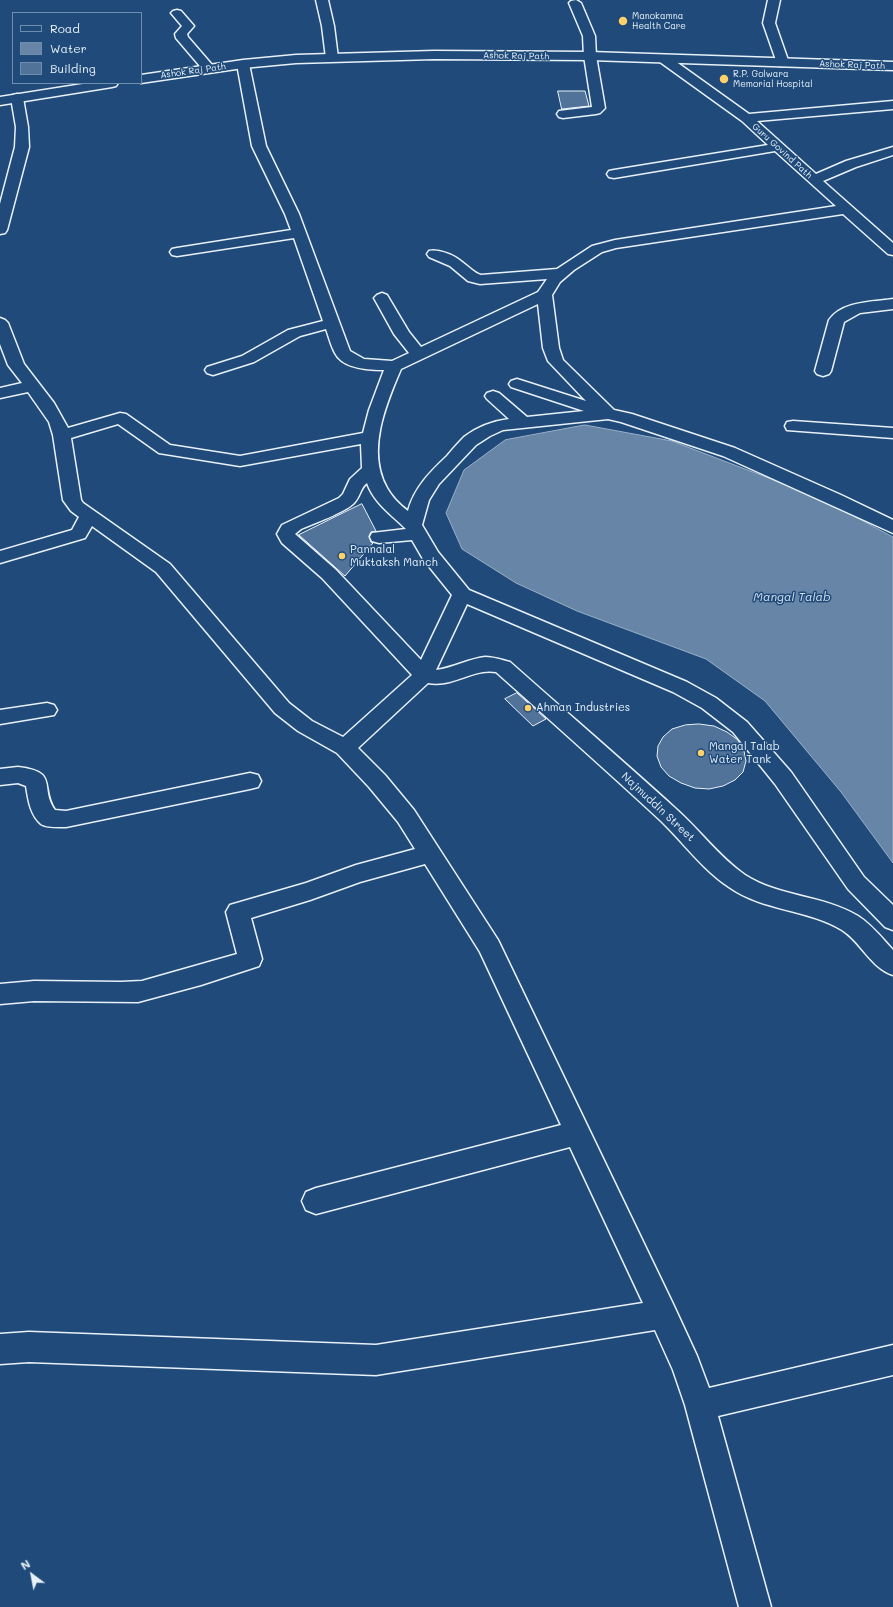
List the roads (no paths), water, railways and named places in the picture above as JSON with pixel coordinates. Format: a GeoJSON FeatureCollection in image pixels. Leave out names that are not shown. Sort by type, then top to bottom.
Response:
{"type":"FeatureCollection","features":[{"type":"Feature","properties":{"kind":"street"},"geometry":{"type":"LineString","coordinates":[[322,0],[328,26],[332,58]]}},
{"type":"Feature","properties":{"kind":"street"},"geometry":{"type":"LineString","coordinates":[[774,0],[769,23],[783,63]]}},
{"type":"Feature","properties":{"kind":"street"},"geometry":{"type":"LineString","coordinates":[[563,114],[596,110],[599,108],[590,56],[588,32],[575,3]]}},
{"type":"Feature","properties":{"kind":"street"},"geometry":{"type":"LineString","coordinates":[[177,13],[188,26],[181,34],[182,38],[209,69]]}},
{"type":"Feature","properties":{"kind":"street","name":"Ashok Raj Path"},"geometry":{"type":"LineString","coordinates":[[142,79],[243,64],[296,59],[434,55],[590,56],[893,66]]}},
{"type":"Feature","properties":{"kind":"street","name":"Guru Govind Path"},"geometry":{"type":"LineString","coordinates":[[664,59],[746,118],[893,251]]}},
{"type":"Feature","properties":{"kind":"street"},"geometry":{"type":"LineString","coordinates":[[243,64],[259,146],[292,214],[343,353],[349,360],[358,364],[394,366],[544,295],[554,279],[597,248],[846,209]]}},
{"type":"Feature","properties":{"kind":"street"},"geometry":{"type":"LineString","coordinates":[[0,101],[106,84]]}},
{"type":"Feature","properties":{"kind":"street"},"geometry":{"type":"LineString","coordinates":[[0,230],[22,147],[22,127],[17,98]]}},
{"type":"Feature","properties":{"kind":"street"},"geometry":{"type":"LineString","coordinates":[[746,118],[893,105]]}},
{"type":"Feature","properties":{"kind":"street"},"geometry":{"type":"LineString","coordinates":[[614,174],[778,147]]}},
{"type":"Feature","properties":{"kind":"street"},"geometry":{"type":"LineString","coordinates":[[814,180],[851,164],[893,151]]}},
{"type":"Feature","properties":{"kind":"street"},"geometry":{"type":"LineString","coordinates":[[177,252],[299,233]]}},
{"type":"Feature","properties":{"kind":"street"},"geometry":{"type":"LineString","coordinates":[[434,254],[455,263],[473,278],[480,280],[562,273]]}},
{"type":"Feature","properties":{"kind":"street"},"geometry":{"type":"LineString","coordinates":[[544,295],[551,348],[556,361],[608,414]]}},
{"type":"Feature","properties":{"kind":"street"},"geometry":{"type":"LineString","coordinates":[[382,298],[402,334],[418,354]]}},
{"type":"Feature","properties":{"kind":"street"},"geometry":{"type":"LineString","coordinates":[[823,371],[837,320],[840,317],[859,310],[893,304]]}},
{"type":"Feature","properties":{"kind":"street"},"geometry":{"type":"LineString","coordinates":[[0,323],[16,365],[57,422],[62,435],[72,500],[77,507],[163,568],[282,708],[305,726],[345,748],[377,781],[406,816],[490,947],[687,1366],[700,1405],[755,1607]]}},
{"type":"Feature","properties":{"kind":"street"},"geometry":{"type":"LineString","coordinates":[[213,370],[248,359],[294,333],[332,323]]}},
{"type":"Feature","properties":{"kind":"street"},"geometry":{"type":"LineString","coordinates":[[394,366],[370,431],[370,470],[377,487],[385,500],[415,530],[430,555],[462,594],[680,687],[708,703],[734,722],[740,727],[783,778],[856,883],[893,920]]}},
{"type":"Feature","properties":{"kind":"street"},"geometry":{"type":"LineString","coordinates":[[517,384],[729,452],[835,499],[893,527]]}},
{"type":"Feature","properties":{"kind":"street"},"geometry":{"type":"LineString","coordinates":[[0,393],[31,386]]}},
{"type":"Feature","properties":{"kind":"street"},"geometry":{"type":"LineString","coordinates":[[493,396],[523,422]]}},
{"type":"Feature","properties":{"kind":"street"},"geometry":{"type":"LineString","coordinates":[[415,530],[420,500],[432,481],[470,441],[484,432],[500,424],[608,414]]}},
{"type":"Feature","properties":{"kind":"street"},"geometry":{"type":"LineString","coordinates":[[62,435],[120,418],[165,449],[240,461],[370,437]]}},
{"type":"Feature","properties":{"kind":"street"},"geometry":{"type":"LineString","coordinates":[[793,426],[893,433]]}},
{"type":"Feature","properties":{"kind":"street"},"geometry":{"type":"LineString","coordinates":[[370,470],[356,483],[351,496],[345,502],[295,525],[288,529],[286,534],[289,539],[329,574],[424,675]]}},
{"type":"Feature","properties":{"kind":"street"},"geometry":{"type":"LineString","coordinates":[[0,557],[79,534],[89,515]]}},
{"type":"Feature","properties":{"kind":"street"},"geometry":{"type":"LineString","coordinates":[[379,536],[415,530]]}},
{"type":"Feature","properties":{"kind":"street"},"geometry":{"type":"LineString","coordinates":[[345,748],[424,675],[462,594]]}},
{"type":"Feature","properties":{"kind":"street","name":"Najmuddin Street"},"geometry":{"type":"LineString","coordinates":[[424,675],[436,677],[446,676],[481,664],[493,663],[503,666],[678,823],[720,866],[738,882],[760,892],[826,911],[850,923],[865,934],[893,965]]}},
{"type":"Feature","properties":{"kind":"street"},"geometry":{"type":"LineString","coordinates":[[0,717],[47,710]]}},
{"type":"Feature","properties":{"kind":"street"},"geometry":{"type":"LineString","coordinates":[[0,777],[20,774],[31,777],[37,784],[43,811],[49,818],[66,819],[250,781]]}},
{"type":"Feature","properties":{"kind":"street"},"geometry":{"type":"LineString","coordinates":[[0,994],[21,991],[57,990],[89,993],[140,992],[226,968],[250,959],[238,912],[310,891],[356,874],[430,854]]}},
{"type":"Feature","properties":{"kind":"street"},"geometry":{"type":"LineString","coordinates":[[316,1201],[578,1133]]}},
{"type":"Feature","properties":{"kind":"street"},"geometry":{"type":"LineString","coordinates":[[0,1349],[29,1347],[376,1360],[662,1314]]}},
{"type":"Feature","properties":{"kind":"street"},"geometry":{"type":"LineString","coordinates":[[700,1405],[893,1360]]}},
{"type":"Feature","properties":{"kind":"water","name":"Mangal Talab"},"geometry":{"type":"Polygon","coordinates":[[[585,425],[672,441],[818,497],[893,537],[893,863],[841,792],[765,701],[706,659],[577,611],[516,583],[462,549],[446,513],[464,470],[505,440],[585,425]]]}},
{"type":"Feature","properties":{"kind":"place","name":"Manokamna Health Care"},"geometry":{"type":"Point","coordinates":[623,21]}},
{"type":"Feature","properties":{"kind":"place","name":"R.P. Golwara Memorial Hospital"},"geometry":{"type":"Point","coordinates":[724,79]}},
{"type":"Feature","properties":{"kind":"place","name":"Pannalal Muktaksh Manch"},"geometry":{"type":"Point","coordinates":[342,556]}},
{"type":"Feature","properties":{"kind":"place","name":"Ahman Industries"},"geometry":{"type":"Point","coordinates":[528,708]}},
{"type":"Feature","properties":{"kind":"place","name":"Mangal Talab Water Tank"},"geometry":{"type":"Point","coordinates":[701,753]}}]}
